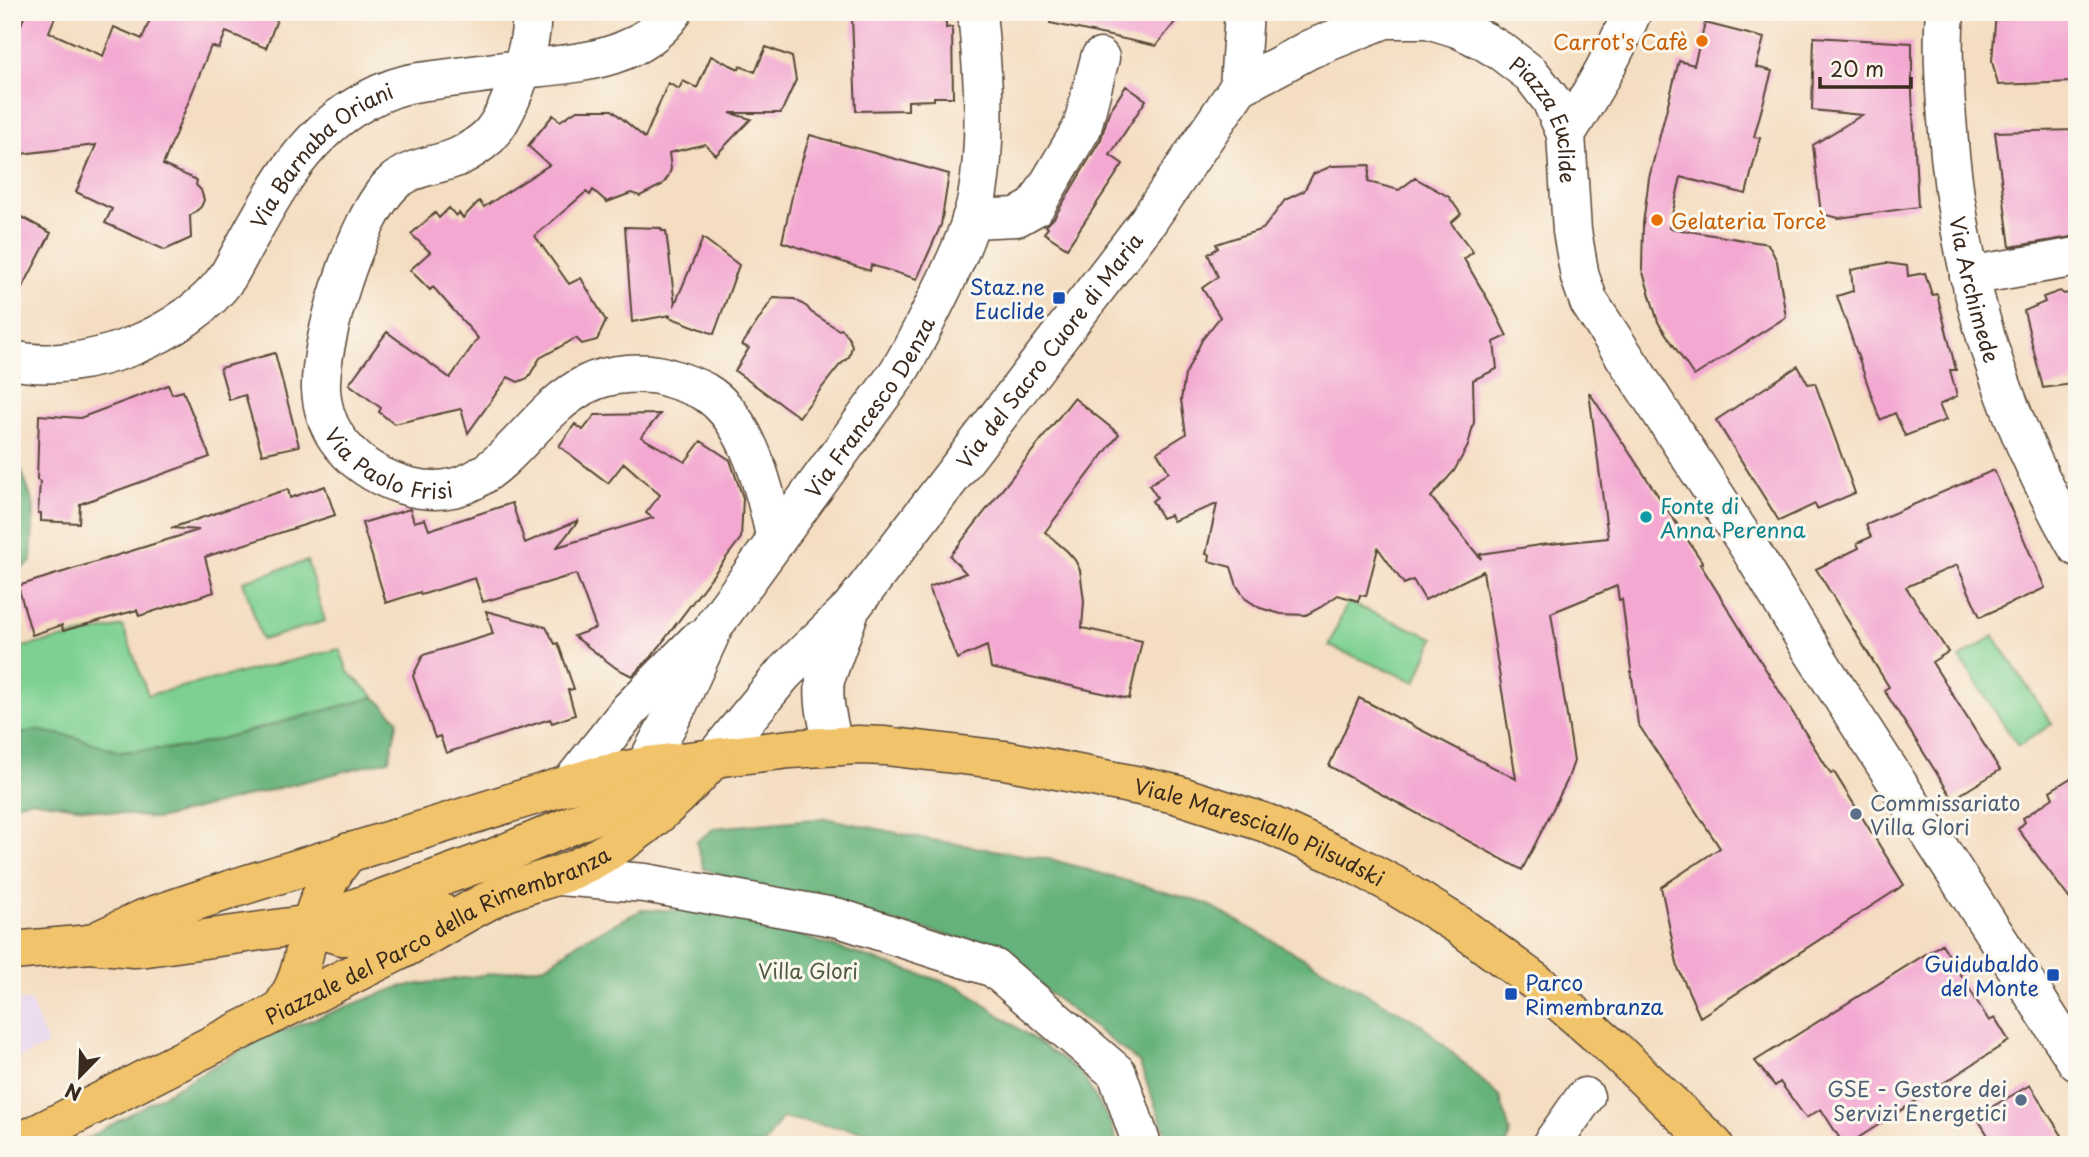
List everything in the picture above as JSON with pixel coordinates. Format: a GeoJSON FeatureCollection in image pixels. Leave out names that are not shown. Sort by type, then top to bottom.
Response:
{"type":"FeatureCollection","features":[{"type":"Feature","properties":{"kind":"main road","name":"Viale Maresciallo Pilsudski"},"geometry":{"type":"LineString","coordinates":[[713,760],[834,746],[885,746],[980,755],[1175,794],[1307,840],[1392,884],[1489,946],[1545,989],[1614,1049],[1714,1145]]}},
{"type":"Feature","properties":{"kind":"main road"},"geometry":{"type":"LineString","coordinates":[[12,951],[90,944],[143,919],[584,779],[646,766],[713,760]]}},
{"type":"Feature","properties":{"kind":"main road","name":"Piazzale del Parco della Rimembranza"},"geometry":{"type":"LineString","coordinates":[[90,944],[147,947],[311,924],[496,857],[632,816],[678,798],[713,760]]}},
{"type":"Feature","properties":{"kind":"main road","name":"Piazzale del Parco della Rimembranza"},"geometry":{"type":"LineString","coordinates":[[584,779],[614,788],[632,816]]}},
{"type":"Feature","properties":{"kind":"main road","name":"Piazzale del Parco della Rimembranza"},"geometry":{"type":"LineString","coordinates":[[280,1010],[398,951],[502,894],[559,876],[587,863],[632,816]]}},
{"type":"Feature","properties":{"kind":"main road","name":"Piazzale del Parco della Rimembranza"},"geometry":{"type":"LineString","coordinates":[[280,1010],[296,985],[311,924],[331,876],[349,852]]}},
{"type":"Feature","properties":{"kind":"main road"},"geometry":{"type":"LineString","coordinates":[[311,924],[331,933],[350,936],[502,894]]}},
{"type":"Feature","properties":{"kind":"main road"},"geometry":{"type":"LineString","coordinates":[[15,1145],[280,1010]]}},
{"type":"Feature","properties":{"kind":"street","name":"Via Paolo Frisi"},"geometry":{"type":"LineString","coordinates":[[531,12],[530,32],[521,69],[508,105],[488,136],[459,156],[408,173],[393,183],[366,221],[353,252],[325,346],[321,388],[325,415],[331,428],[346,450],[363,467],[384,479],[440,491],[457,488],[486,474],[565,398],[589,383],[638,373],[662,375],[706,393],[721,405],[735,422],[746,442],[765,493],[776,540]]}},
{"type":"Feature","properties":{"kind":"street","name":"Via Barnaba Oriani"},"geometry":{"type":"LineString","coordinates":[[12,360],[57,364],[80,361],[127,347],[169,328],[203,306],[219,289],[288,171],[304,150],[336,120],[383,92],[409,83],[606,58],[623,52],[655,31],[673,12]]}},
{"type":"Feature","properties":{"kind":"street","name":"Via Francesco Denza"},"geometry":{"type":"LineString","coordinates":[[646,766],[678,705],[715,624],[908,358],[945,283],[971,219],[983,153],[982,63],[978,12]]}},
{"type":"Feature","properties":{"kind":"street"},"geometry":{"type":"LineString","coordinates":[[1239,88],[1244,12]]}},
{"type":"Feature","properties":{"kind":"street"},"geometry":{"type":"LineString","coordinates":[[1566,134],[1601,77],[1632,12]]}},
{"type":"Feature","properties":{"kind":"street","name":"Via Archimede"},"geometry":{"type":"LineString","coordinates":[[1945,12],[1950,160],[1969,276],[1982,327],[2013,421],[2077,547]]}},
{"type":"Feature","properties":{"kind":"street","name":"Piazza Euclide"},"geometry":{"type":"LineString","coordinates":[[1239,88],[1310,49],[1397,15],[1441,22],[1484,41],[1523,66],[1541,85],[1566,134],[1570,207],[1583,290],[2077,1062]]}},
{"type":"Feature","properties":{"kind":"street"},"geometry":{"type":"LineString","coordinates":[[971,219],[1017,217],[1035,207],[1082,128],[1100,58]]}},
{"type":"Feature","properties":{"kind":"street","name":"Via del Sacro Cuore di Maria"},"geometry":{"type":"LineString","coordinates":[[713,760],[784,673],[851,608],[1148,221],[1239,88]]}},
{"type":"Feature","properties":{"kind":"street"},"geometry":{"type":"LineString","coordinates":[[1969,276],[2077,257]]}},
{"type":"Feature","properties":{"kind":"street","name":"Via del Sacro Cuore di Maria"},"geometry":{"type":"LineString","coordinates":[[834,746],[823,697],[825,680],[851,608]]}},
{"type":"Feature","properties":{"kind":"street"},"geometry":{"type":"LineString","coordinates":[[584,779],[629,710],[715,624]]}},
{"type":"Feature","properties":{"kind":"street","name":"Piazzale del Parco della Rimembranza"},"geometry":{"type":"LineString","coordinates":[[632,816],[646,766]]}},
{"type":"Feature","properties":{"kind":"street"},"geometry":{"type":"LineString","coordinates":[[559,876],[645,884],[839,918],[994,968],[1118,1073],[1142,1145]]}},
{"type":"Feature","properties":{"kind":"street"},"geometry":{"type":"LineString","coordinates":[[1551,1145],[1585,1097]]}},
{"type":"Feature","properties":{"kind":"shaded area"},"geometry":{"type":"Polygon","coordinates":[[[30,1001],[48,1045],[12,1061],[12,1002],[30,1001]]]}},
{"type":"Feature","properties":{"kind":"green space"},"geometry":{"type":"Polygon","coordinates":[[[12,442],[34,507],[31,562],[12,574],[12,442]]]}},
{"type":"Feature","properties":{"kind":"green space"},"geometry":{"type":"Polygon","coordinates":[[[307,561],[325,621],[262,640],[243,581],[307,561]]]}},
{"type":"Feature","properties":{"kind":"green space"},"geometry":{"type":"Polygon","coordinates":[[[1347,602],[1434,638],[1416,682],[1329,646],[1347,602]]]}},
{"type":"Feature","properties":{"kind":"green space"},"geometry":{"type":"Polygon","coordinates":[[[123,626],[148,695],[340,649],[348,672],[375,697],[190,747],[120,752],[74,737],[35,731],[12,736],[12,649],[123,626]]]}},
{"type":"Feature","properties":{"kind":"green space"},"geometry":{"type":"Polygon","coordinates":[[[1994,636],[2052,724],[2018,746],[1960,658],[1994,636]]]}},
{"type":"Feature","properties":{"kind":"green space"},"geometry":{"type":"Polygon","coordinates":[[[375,697],[398,720],[389,760],[158,819],[30,800],[12,805],[12,736],[35,730],[74,737],[120,752],[190,747],[375,697]]]}},
{"type":"Feature","properties":{"kind":"green space"},"geometry":{"type":"Polygon","coordinates":[[[825,818],[926,839],[1054,860],[1207,904],[1421,1024],[1500,1097],[1510,1132],[1507,1145],[1170,1145],[1139,1062],[987,945],[783,895],[704,869],[696,842],[715,828],[825,818]]]}},
{"type":"Feature","properties":{"kind":"green space","name":"Villa Glori"},"geometry":{"type":"Polygon","coordinates":[[[642,910],[719,910],[960,987],[1080,1072],[1110,1122],[1118,1145],[925,1145],[920,1140],[782,1118],[764,1145],[76,1145],[263,1038],[399,987],[546,966],[580,941],[642,910]]]}},
{"type":"Feature","properties":{"kind":"building"},"geometry":{"type":"Polygon","coordinates":[[[26,12],[57,12],[49,32],[103,56],[114,27],[142,39],[153,12],[280,12],[266,48],[226,32],[219,49],[211,46],[163,165],[197,180],[196,185],[201,190],[204,200],[201,207],[190,216],[191,238],[165,250],[105,223],[112,209],[76,192],[96,145],[12,155],[12,47],[26,12]]]}},
{"type":"Feature","properties":{"kind":"building"},"geometry":{"type":"Polygon","coordinates":[[[866,12],[893,12],[905,14],[905,18],[931,17],[931,21],[946,21],[946,28],[952,27],[953,97],[908,101],[908,110],[856,111],[852,18],[866,18],[866,12]]]}},
{"type":"Feature","properties":{"kind":"building"},"geometry":{"type":"Polygon","coordinates":[[[1051,12],[1183,12],[1156,46],[1050,23],[1051,12]]]}},
{"type":"Feature","properties":{"kind":"building"},"geometry":{"type":"Polygon","coordinates":[[[1996,12],[2077,12],[2072,82],[1998,85],[1992,61],[1996,12]]]}},
{"type":"Feature","properties":{"kind":"building"},"geometry":{"type":"Polygon","coordinates":[[[1705,23],[1764,38],[1756,67],[1772,71],[1754,137],[1760,138],[1746,194],[1681,177],[1669,228],[1768,244],[1777,261],[1786,317],[1694,376],[1658,322],[1642,269],[1643,224],[1649,178],[1679,61],[1694,65],[1705,23]]]}},
{"type":"Feature","properties":{"kind":"building"},"geometry":{"type":"Polygon","coordinates":[[[1814,37],[1912,43],[1918,207],[1839,218],[1821,214],[1813,145],[1862,115],[1812,110],[1814,37]]]}},
{"type":"Feature","properties":{"kind":"building"},"geometry":{"type":"Polygon","coordinates":[[[766,47],[792,57],[796,80],[781,113],[730,113],[751,119],[716,155],[705,144],[669,153],[671,169],[662,185],[640,196],[631,193],[607,202],[593,190],[590,195],[586,192],[535,236],[569,284],[581,278],[606,321],[597,340],[582,344],[576,338],[540,358],[528,378],[518,382],[508,377],[468,433],[461,409],[394,424],[379,412],[381,408],[349,384],[387,332],[450,378],[478,338],[433,287],[430,290],[410,270],[430,252],[411,234],[435,213],[439,218],[449,208],[456,216],[459,213],[463,218],[479,201],[484,207],[549,165],[528,146],[553,115],[560,121],[577,110],[612,110],[645,138],[668,83],[679,89],[683,81],[697,88],[711,56],[739,69],[740,66],[755,72],[766,47]]]}},
{"type":"Feature","properties":{"kind":"building"},"geometry":{"type":"Polygon","coordinates":[[[1126,86],[1146,100],[1110,155],[1123,164],[1067,248],[1044,233],[1048,228],[1046,226],[1054,218],[1101,139],[1109,112],[1126,86]]]}},
{"type":"Feature","properties":{"kind":"building"},"geometry":{"type":"Polygon","coordinates":[[[2077,130],[2077,236],[2010,247],[1995,132],[2077,130]]]}},
{"type":"Feature","properties":{"kind":"building"},"geometry":{"type":"Polygon","coordinates":[[[810,135],[949,174],[941,225],[917,279],[871,265],[870,271],[782,242],[795,183],[810,135]]]}},
{"type":"Feature","properties":{"kind":"building"},"geometry":{"type":"Polygon","coordinates":[[[1370,165],[1368,182],[1399,190],[1415,178],[1449,197],[1461,214],[1451,223],[1473,252],[1464,259],[1507,336],[1494,342],[1497,369],[1473,380],[1474,422],[1468,446],[1454,471],[1431,497],[1481,559],[1480,554],[1608,538],[1589,392],[1703,563],[1700,564],[1904,885],[1700,1017],[1678,968],[1661,887],[1720,848],[1638,724],[1622,599],[1619,600],[1617,586],[1551,613],[1574,761],[1567,781],[1522,870],[1329,766],[1359,698],[1516,779],[1483,571],[1425,600],[1413,580],[1404,584],[1378,548],[1366,596],[1360,595],[1358,601],[1338,595],[1306,615],[1281,614],[1260,608],[1246,599],[1237,586],[1231,567],[1209,561],[1210,555],[1206,554],[1217,504],[1173,521],[1170,515],[1162,518],[1152,501],[1157,497],[1149,485],[1169,472],[1157,452],[1186,434],[1181,400],[1185,375],[1202,340],[1220,317],[1202,288],[1218,277],[1208,254],[1218,248],[1216,244],[1263,229],[1285,200],[1304,191],[1313,174],[1332,166],[1370,165]]]}},
{"type":"Feature","properties":{"kind":"building"},"geometry":{"type":"Polygon","coordinates":[[[12,212],[51,233],[12,308],[12,212]]]}},
{"type":"Feature","properties":{"kind":"building"},"geometry":{"type":"Polygon","coordinates":[[[625,227],[661,228],[666,231],[675,304],[703,238],[739,265],[714,334],[669,317],[670,315],[632,322],[625,227]]]}},
{"type":"Feature","properties":{"kind":"building"},"geometry":{"type":"Polygon","coordinates":[[[1886,263],[1907,266],[1908,276],[1925,273],[1932,295],[1937,294],[1956,370],[1950,370],[1957,396],[1939,405],[1946,420],[1905,436],[1895,413],[1880,420],[1837,296],[1853,291],[1851,270],[1886,263]]]}},
{"type":"Feature","properties":{"kind":"building"},"geometry":{"type":"Polygon","coordinates":[[[2060,291],[2064,294],[2077,291],[2077,379],[2072,379],[2073,384],[2043,388],[2024,311],[2045,302],[2043,297],[2060,291]]]}},
{"type":"Feature","properties":{"kind":"building"},"geometry":{"type":"Polygon","coordinates":[[[773,298],[794,299],[839,330],[842,329],[852,346],[849,357],[799,417],[735,371],[749,348],[742,345],[773,298]]]}},
{"type":"Feature","properties":{"kind":"building"},"geometry":{"type":"Polygon","coordinates":[[[275,353],[299,446],[262,454],[245,395],[229,400],[220,368],[275,353]]]}},
{"type":"Feature","properties":{"kind":"building"},"geometry":{"type":"Polygon","coordinates":[[[1798,366],[1808,384],[1815,383],[1855,493],[1817,509],[1815,504],[1779,521],[1716,420],[1798,366]]]}},
{"type":"Feature","properties":{"kind":"building"},"geometry":{"type":"Polygon","coordinates":[[[168,385],[172,394],[183,391],[210,457],[80,504],[79,523],[41,521],[41,513],[38,513],[40,482],[37,480],[39,415],[80,418],[168,385]]]}},
{"type":"Feature","properties":{"kind":"building"},"geometry":{"type":"Polygon","coordinates":[[[1074,398],[1119,434],[1045,532],[1067,551],[1080,570],[1084,601],[1082,628],[1142,641],[1129,699],[991,668],[987,646],[957,659],[929,587],[966,573],[950,556],[1074,398]]]}},
{"type":"Feature","properties":{"kind":"building"},"geometry":{"type":"Polygon","coordinates":[[[660,414],[641,437],[685,462],[701,441],[730,460],[743,498],[741,538],[652,656],[632,676],[616,668],[574,636],[596,628],[576,574],[483,602],[475,578],[386,603],[362,523],[410,509],[414,522],[425,519],[429,530],[512,503],[525,543],[579,520],[557,547],[653,518],[646,513],[660,495],[624,463],[608,483],[559,446],[575,424],[583,430],[595,415],[660,414]]]}},
{"type":"Feature","properties":{"kind":"building"},"geometry":{"type":"Polygon","coordinates":[[[1994,470],[2045,588],[1980,617],[1957,565],[1906,587],[1948,652],[1932,662],[2000,770],[1953,799],[1884,690],[1889,687],[1816,569],[1859,548],[1857,543],[1871,537],[1866,525],[1994,470]]]}},
{"type":"Feature","properties":{"kind":"building"},"geometry":{"type":"Polygon","coordinates":[[[325,486],[335,515],[205,557],[214,592],[139,616],[137,610],[63,631],[62,625],[32,635],[18,586],[199,530],[171,528],[288,489],[290,498],[325,486]]]}},
{"type":"Feature","properties":{"kind":"building"},"geometry":{"type":"Polygon","coordinates":[[[486,611],[546,627],[555,644],[558,643],[574,689],[568,690],[575,715],[552,723],[550,719],[446,753],[440,736],[435,738],[413,676],[423,655],[493,634],[486,611]]]}},
{"type":"Feature","properties":{"kind":"building"},"geometry":{"type":"Polygon","coordinates":[[[2077,774],[2077,909],[2018,829],[2025,822],[2023,818],[2053,798],[2050,791],[2077,774]]]}},
{"type":"Feature","properties":{"kind":"building"},"geometry":{"type":"Polygon","coordinates":[[[1942,944],[1989,1021],[1995,1018],[2009,1041],[1844,1145],[1821,1109],[1806,1118],[1780,1082],[1775,1086],[1755,1061],[1942,944]]]}},
{"type":"Feature","properties":{"kind":"building","name":"GSE - Gestore dei Servizi Energetici"},"geometry":{"type":"Polygon","coordinates":[[[2030,1085],[2068,1145],[1994,1145],[1976,1116],[2030,1085]]]}},
{"type":"Feature","properties":{"kind":"place","name":"Carrot's Cafè"},"geometry":{"type":"Point","coordinates":[1702,41]}},
{"type":"Feature","properties":{"kind":"place","name":"Gelateria Torcè"},"geometry":{"type":"Point","coordinates":[1657,220]}},
{"type":"Feature","properties":{"kind":"place","name":"Staz.ne Euclide"},"geometry":{"type":"Point","coordinates":[1059,298]}},
{"type":"Feature","properties":{"kind":"place","name":"Fonte di Anna Perenna"},"geometry":{"type":"Point","coordinates":[1646,517]}},
{"type":"Feature","properties":{"kind":"place","name":"Commissariato Villa Glori"},"geometry":{"type":"Point","coordinates":[1856,814]}},
{"type":"Feature","properties":{"kind":"place","name":"Guidubaldo del Monte"},"geometry":{"type":"Point","coordinates":[2053,975]}},
{"type":"Feature","properties":{"kind":"place","name":"Parco Rimembranza"},"geometry":{"type":"Point","coordinates":[1511,994]}},
{"type":"Feature","properties":{"kind":"place","name":"GSE - Gestore dei Servizi Energetici"},"geometry":{"type":"Point","coordinates":[2021,1100]}}]}
